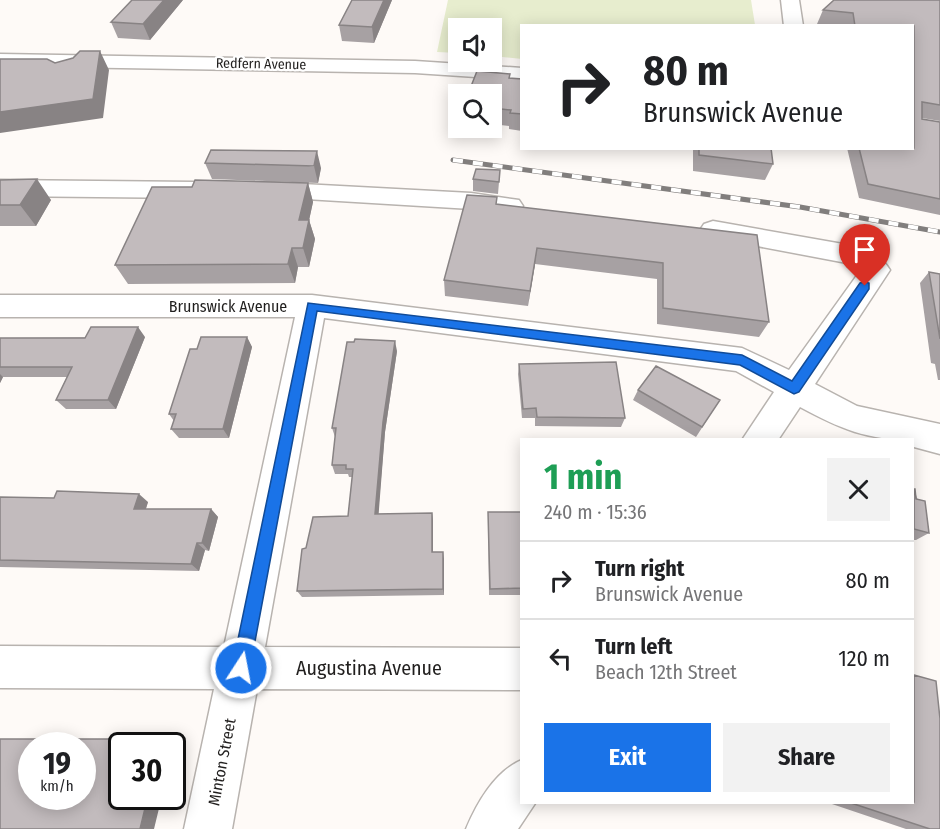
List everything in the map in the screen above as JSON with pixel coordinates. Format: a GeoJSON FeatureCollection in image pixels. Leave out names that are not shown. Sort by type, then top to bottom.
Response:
{"type":"FeatureCollection","features":[{"type":"Feature","properties":{"kind":"street"},"geometry":{"type":"LineString","coordinates":[[790,0],[794,24]]}},
{"type":"Feature","properties":{"kind":"street","name":"Redfern Avenue"},"geometry":{"type":"LineString","coordinates":[[0,60],[425,67],[520,74]]}},
{"type":"Feature","properties":{"kind":"street"},"geometry":{"type":"LineString","coordinates":[[0,176],[192,176],[186,190]]}},
{"type":"Feature","properties":{"kind":"street"},"geometry":{"type":"LineString","coordinates":[[0,188],[231,190],[471,201],[534,208]]}},
{"type":"Feature","properties":{"kind":"street"},"geometry":{"type":"LineString","coordinates":[[694,228],[740,233],[860,256],[876,270],[760,438]]}},
{"type":"Feature","properties":{"kind":"street","name":"Brunswick Avenue"},"geometry":{"type":"LineString","coordinates":[[0,306],[312,306],[742,360],[850,418],[940,439]]}},
{"type":"Feature","properties":{"kind":"street","name":"Minton Street"},"geometry":{"type":"LineString","coordinates":[[208,829],[312,306]]}},
{"type":"Feature","properties":{"kind":"street","name":"Augustina Avenue"},"geometry":{"type":"LineString","coordinates":[[0,667],[520,669]]}},
{"type":"Feature","properties":{"kind":"street"},"geometry":{"type":"LineString","coordinates":[[490,829],[520,786]]}},
{"type":"Feature","properties":{"kind":"green space"},"geometry":{"type":"Polygon","coordinates":[[[448,0],[751,0],[755,24],[520,24],[520,59],[502,57],[502,18],[448,18],[448,52],[437,52],[448,0]]]}},
{"type":"Feature","properties":{"kind":"building"},"geometry":{"type":"Polygon","coordinates":[[[132,0],[164,0],[143,24],[111,22],[132,0]]]}},
{"type":"Feature","properties":{"kind":"building"},"geometry":{"type":"Polygon","coordinates":[[[352,0],[384,0],[372,27],[339,25],[352,0]]]}},
{"type":"Feature","properties":{"kind":"building"},"geometry":{"type":"Polygon","coordinates":[[[834,0],[940,0],[940,105],[922,102],[922,119],[940,122],[940,199],[868,184],[860,150],[914,150],[914,24],[855,24],[853,13],[823,10],[834,0]]]}},
{"type":"Feature","properties":{"kind":"building"},"geometry":{"type":"Polygon","coordinates":[[[80,51],[100,51],[93,99],[0,112],[0,59],[47,59],[55,63],[73,58],[80,51]]]}},
{"type":"Feature","properties":{"kind":"building"},"geometry":{"type":"Polygon","coordinates":[[[477,72],[510,74],[509,78],[520,79],[520,114],[510,113],[511,110],[502,109],[502,84],[472,84],[477,72]]]}},
{"type":"Feature","properties":{"kind":"building"},"geometry":{"type":"Polygon","coordinates":[[[211,150],[317,151],[314,166],[205,163],[211,150]]]}},
{"type":"Feature","properties":{"kind":"building"},"geometry":{"type":"Polygon","coordinates":[[[699,150],[771,150],[773,164],[699,155],[699,150]]]}},
{"type":"Feature","properties":{"kind":"building"},"geometry":{"type":"Polygon","coordinates":[[[476,169],[500,170],[499,182],[473,179],[476,169]]]}},
{"type":"Feature","properties":{"kind":"building"},"geometry":{"type":"Polygon","coordinates":[[[37,179],[20,205],[0,205],[0,180],[37,179]]]}},
{"type":"Feature","properties":{"kind":"building"},"geometry":{"type":"Polygon","coordinates":[[[195,180],[308,183],[299,220],[309,220],[303,248],[292,248],[288,264],[115,265],[152,187],[192,187],[195,180]]]}},
{"type":"Feature","properties":{"kind":"building"},"geometry":{"type":"Polygon","coordinates":[[[467,195],[497,197],[496,204],[757,235],[769,322],[663,308],[663,263],[537,248],[530,291],[444,280],[467,195]]]}},
{"type":"Feature","properties":{"kind":"building"},"geometry":{"type":"Polygon","coordinates":[[[929,272],[940,274],[940,339],[929,272]]]}},
{"type":"Feature","properties":{"kind":"building"},"geometry":{"type":"Polygon","coordinates":[[[91,327],[138,327],[108,400],[56,400],[72,367],[0,367],[0,338],[85,338],[91,327]]]}},
{"type":"Feature","properties":{"kind":"building"},"geometry":{"type":"Polygon","coordinates":[[[201,337],[247,337],[223,429],[171,429],[176,414],[169,414],[190,349],[197,349],[201,337]]]}},
{"type":"Feature","properties":{"kind":"building"},"geometry":{"type":"Polygon","coordinates":[[[355,339],[395,341],[383,422],[375,514],[432,513],[432,552],[443,552],[443,589],[297,591],[302,549],[306,548],[313,517],[348,516],[353,469],[346,469],[346,465],[332,465],[336,428],[332,428],[347,342],[354,342],[355,339]]]}},
{"type":"Feature","properties":{"kind":"building"},"geometry":{"type":"Polygon","coordinates":[[[616,362],[625,418],[537,417],[536,408],[523,409],[519,364],[616,362]]]}},
{"type":"Feature","properties":{"kind":"building"},"geometry":{"type":"Polygon","coordinates":[[[656,366],[720,400],[702,427],[638,390],[656,366]]]}},
{"type":"Feature","properties":{"kind":"building"},"geometry":{"type":"Polygon","coordinates":[[[914,489],[916,499],[925,501],[929,533],[914,529],[914,489]]]}},
{"type":"Feature","properties":{"kind":"building"},"geometry":{"type":"Polygon","coordinates":[[[57,491],[139,494],[134,509],[211,509],[202,543],[197,543],[191,564],[0,560],[0,497],[54,498],[57,491]]]}},
{"type":"Feature","properties":{"kind":"building"},"geometry":{"type":"Polygon","coordinates":[[[488,512],[520,512],[520,588],[490,589],[488,512]]]}},
{"type":"Feature","properties":{"kind":"building"},"geometry":{"type":"Polygon","coordinates":[[[914,675],[936,681],[940,719],[940,829],[930,829],[854,804],[914,804],[914,675]]]}},
{"type":"Feature","properties":{"kind":"building"},"geometry":{"type":"Polygon","coordinates":[[[0,739],[18,739],[18,810],[96,810],[96,739],[108,739],[108,810],[145,810],[140,829],[0,829],[0,739]]]}},
{"type":"Feature","properties":{"kind":"railway"},"geometry":{"type":"LineString","coordinates":[[453,160],[800,207],[940,232]]}},
{"type":"Feature","properties":{"kind":"route"},"geometry":{"type":"LineString","coordinates":[[241,668],[312,306],[545,333],[742,360],[794,388],[865,286]]}}]}
